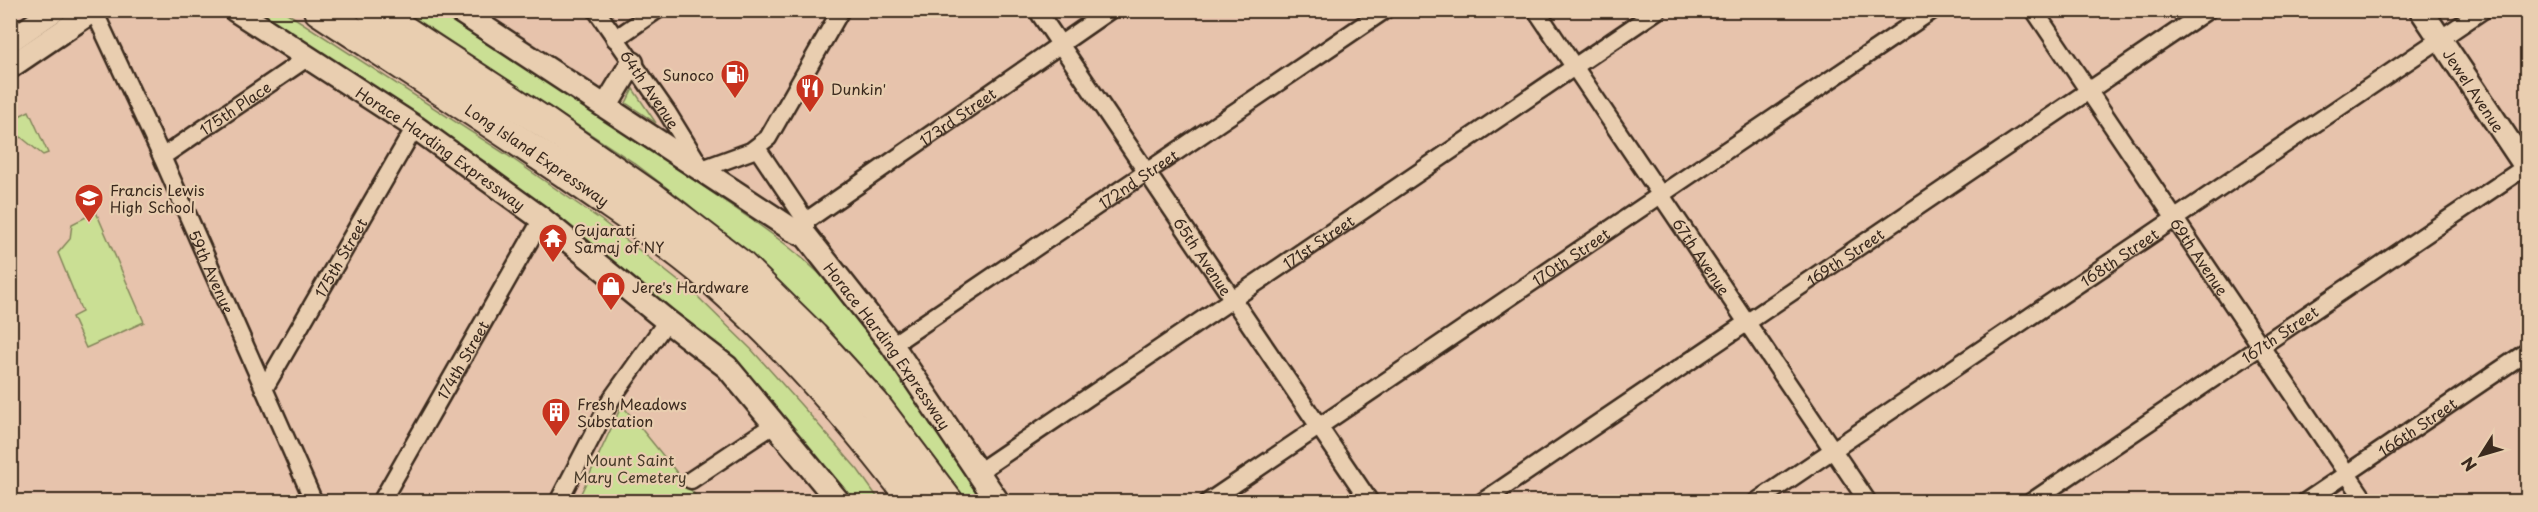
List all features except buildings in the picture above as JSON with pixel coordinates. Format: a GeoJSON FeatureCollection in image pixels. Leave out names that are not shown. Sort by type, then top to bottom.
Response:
{"type":"FeatureCollection","features":[{"type":"Feature","properties":{"kind":"highway","name":"Long Island Expressway"},"geometry":{"type":"LineString","coordinates":[[319,10],[528,147],[640,225],[723,288],[794,358],[855,426],[915,501]]}},
{"type":"Feature","properties":{"kind":"highway","name":"Long Island Expressway"},"geometry":{"type":"LineString","coordinates":[[372,10],[545,123],[650,196],[740,265],[813,337],[874,404],[948,501]]}},
{"type":"Feature","properties":{"kind":"main road"},"geometry":{"type":"LineString","coordinates":[[10,41],[55,10]]}},
{"type":"Feature","properties":{"kind":"main road"},"geometry":{"type":"LineString","coordinates":[[10,67],[94,10]]}},
{"type":"Feature","properties":{"kind":"main road","name":"Horace Harding Expressway"},"geometry":{"type":"LineString","coordinates":[[235,10],[415,126],[542,219],[727,367],[839,501]]}},
{"type":"Feature","properties":{"kind":"main road","name":"Horace Harding Expressway"},"geometry":{"type":"LineString","coordinates":[[458,10],[702,168],[793,230],[806,228],[892,345],[998,501]]}},
{"type":"Feature","properties":{"kind":"main road","name":"Jewel Avenue"},"geometry":{"type":"LineString","coordinates":[[2421,10],[2527,167]]}},
{"type":"Feature","properties":{"kind":"main road"},"geometry":{"type":"LineString","coordinates":[[606,106],[632,63]]}},
{"type":"Feature","properties":{"kind":"street","name":"59th Avenue"},"geometry":{"type":"LineString","coordinates":[[94,10],[162,157],[314,501]]}},
{"type":"Feature","properties":{"kind":"street","name":"64th Avenue"},"geometry":{"type":"LineString","coordinates":[[596,10],[667,112],[702,168]]}},
{"type":"Feature","properties":{"kind":"street"},"geometry":{"type":"LineString","coordinates":[[615,39],[657,10]]}},
{"type":"Feature","properties":{"kind":"street"},"geometry":{"type":"LineString","coordinates":[[702,168],[757,148],[768,138],[841,10]]}},
{"type":"Feature","properties":{"kind":"street","name":"65th Avenue"},"geometry":{"type":"LineString","coordinates":[[1037,10],[1370,501]]}},
{"type":"Feature","properties":{"kind":"street","name":"173rd Street"},"geometry":{"type":"LineString","coordinates":[[806,228],[1110,10]]}},
{"type":"Feature","properties":{"kind":"street","name":"172nd Street"},"geometry":{"type":"LineString","coordinates":[[892,345],[1384,10]]}},
{"type":"Feature","properties":{"kind":"street","name":"67th Avenue"},"geometry":{"type":"LineString","coordinates":[[1536,10],[1868,501]]}},
{"type":"Feature","properties":{"kind":"street","name":"171st Street"},"geometry":{"type":"LineString","coordinates":[[978,472],[1658,10]]}},
{"type":"Feature","properties":{"kind":"street","name":"170th Street"},"geometry":{"type":"LineString","coordinates":[[1208,501],[1933,10]]}},
{"type":"Feature","properties":{"kind":"street","name":"69th Avenue"},"geometry":{"type":"LineString","coordinates":[[2034,10],[2366,501]]}},
{"type":"Feature","properties":{"kind":"street","name":"169th Street"},"geometry":{"type":"LineString","coordinates":[[1482,501],[2208,10]]}},
{"type":"Feature","properties":{"kind":"street","name":"168th Street"},"geometry":{"type":"LineString","coordinates":[[1756,501],[2483,10]]}},
{"type":"Feature","properties":{"kind":"street","name":"175th Place"},"geometry":{"type":"LineString","coordinates":[[162,157],[308,58]]}},
{"type":"Feature","properties":{"kind":"street","name":"175th Street"},"geometry":{"type":"LineString","coordinates":[[264,389],[415,126]]}},
{"type":"Feature","properties":{"kind":"street"},"geometry":{"type":"LineString","coordinates":[[757,148],[806,228]]}},
{"type":"Feature","properties":{"kind":"street","name":"167th Street"},"geometry":{"type":"LineString","coordinates":[[2031,501],[2527,167]]}},
{"type":"Feature","properties":{"kind":"street","name":"174th Street"},"geometry":{"type":"LineString","coordinates":[[381,501],[542,219]]}},
{"type":"Feature","properties":{"kind":"street"},"geometry":{"type":"LineString","coordinates":[[558,501],[612,398],[667,321]]}},
{"type":"Feature","properties":{"kind":"street","name":"166th Street"},"geometry":{"type":"LineString","coordinates":[[2305,501],[2528,351]]}},
{"type":"Feature","properties":{"kind":"street"},"geometry":{"type":"LineString","coordinates":[[691,480],[775,424]]}},
{"type":"Feature","properties":{"kind":"green space"},"geometry":{"type":"Polygon","coordinates":[[[253,11],[284,11],[507,155],[601,220],[696,295],[751,349],[858,470],[880,501],[853,501],[745,371],[643,285],[490,165],[253,11]]]}},
{"type":"Feature","properties":{"kind":"green space"},"geometry":{"type":"Polygon","coordinates":[[[404,11],[436,11],[666,161],[754,222],[809,264],[840,296],[878,345],[982,501],[959,501],[772,281],[688,204],[633,162],[404,11]]]}},
{"type":"Feature","properties":{"kind":"green space"},"geometry":{"type":"Polygon","coordinates":[[[633,89],[656,123],[626,103],[633,89]]]}},
{"type":"Feature","properties":{"kind":"green space"},"geometry":{"type":"Polygon","coordinates":[[[29,111],[48,153],[43,155],[11,129],[11,120],[29,111]]]}},
{"type":"Feature","properties":{"kind":"green space"},"geometry":{"type":"Polygon","coordinates":[[[96,212],[144,322],[86,348],[72,317],[82,312],[58,253],[70,239],[72,224],[96,212]]]}},
{"type":"Feature","properties":{"kind":"green space","name":"Mount Saint Mary Cemetery"},"geometry":{"type":"Polygon","coordinates":[[[622,405],[700,501],[577,502],[622,405]]]}},
{"type":"Feature","properties":{"kind":"place","name":"Sunoco"},"geometry":{"type":"Point","coordinates":[735,100]}},
{"type":"Feature","properties":{"kind":"place","name":"Dunkin'"},"geometry":{"type":"Point","coordinates":[810,114]}},
{"type":"Feature","properties":{"kind":"place","name":"Francis Lewis High School"},"geometry":{"type":"Point","coordinates":[89,224]}},
{"type":"Feature","properties":{"kind":"place","name":"Gujarati Samaj of NY"},"geometry":{"type":"Point","coordinates":[553,264]}},
{"type":"Feature","properties":{"kind":"place","name":"Jere's Hardware"},"geometry":{"type":"Point","coordinates":[611,312]}},
{"type":"Feature","properties":{"kind":"place","name":"Fresh Meadows Substation"},"geometry":{"type":"Point","coordinates":[556,438]}}]}
